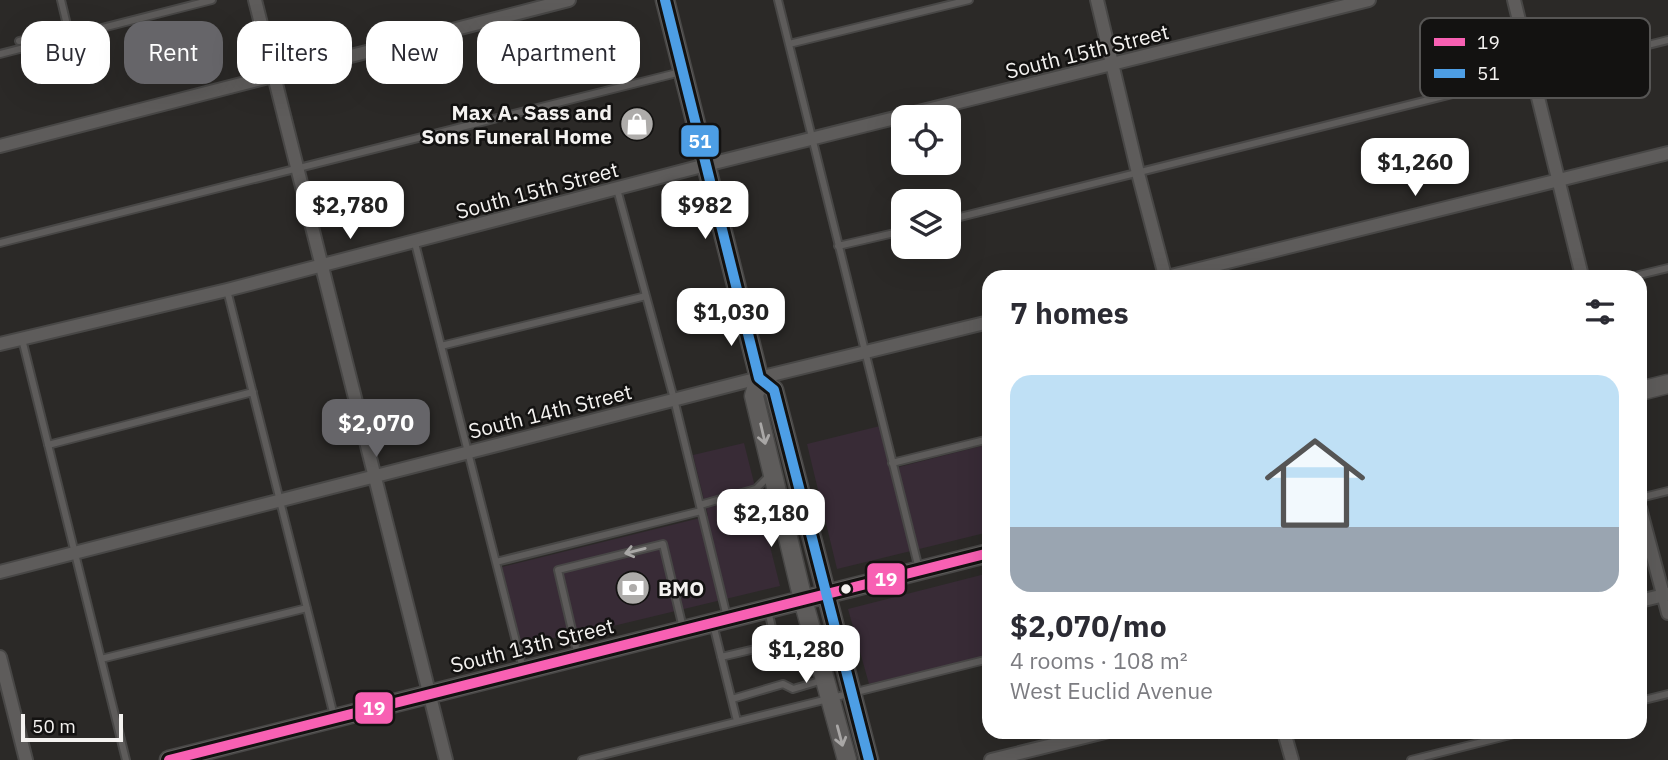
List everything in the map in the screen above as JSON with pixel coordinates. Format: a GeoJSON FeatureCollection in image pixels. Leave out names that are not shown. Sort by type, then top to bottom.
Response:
{"type":"FeatureCollection","features":[{"type":"Feature","properties":{"kind":"main road"},"geometry":{"type":"LineString","coordinates":[[665,0],[759,378],[754,396],[772,473],[803,600],[847,760]]}},
{"type":"Feature","properties":{"kind":"main road"},"geometry":{"type":"LineString","coordinates":[[759,378],[774,390],[869,760]]}},
{"type":"Feature","properties":{"kind":"main road"},"geometry":{"type":"LineString","coordinates":[[1647,389],[1668,384]]}},
{"type":"Feature","properties":{"kind":"main road","name":"South 13th Street"},"geometry":{"type":"LineString","coordinates":[[169,760],[982,555]]}},
{"type":"Feature","properties":{"kind":"street"},"geometry":{"type":"LineString","coordinates":[[255,0],[260,21]]}},
{"type":"Feature","properties":{"kind":"street"},"geometry":{"type":"LineString","coordinates":[[352,56],[569,0]]}},
{"type":"Feature","properties":{"kind":"street"},"geometry":{"type":"LineString","coordinates":[[1097,0],[1163,270]]}},
{"type":"Feature","properties":{"kind":"street","name":"South 15th Street"},"geometry":{"type":"LineString","coordinates":[[0,344],[415,243],[706,165],[1369,0]]}},
{"type":"Feature","properties":{"kind":"street"},"geometry":{"type":"LineString","coordinates":[[1514,0],[1518,18]]}},
{"type":"Feature","properties":{"kind":"street"},"geometry":{"type":"LineString","coordinates":[[0,146],[243,84]]}},
{"type":"Feature","properties":{"kind":"street"},"geometry":{"type":"LineString","coordinates":[[276,84],[446,760]]}},
{"type":"Feature","properties":{"kind":"street"},"geometry":{"type":"LineString","coordinates":[[1538,98],[1580,270]]}},
{"type":"Feature","properties":{"kind":"street"},"geometry":{"type":"LineString","coordinates":[[1195,270],[1668,153]]}},
{"type":"Feature","properties":{"kind":"street","name":"South 14th Street"},"geometry":{"type":"LineString","coordinates":[[0,572],[674,399],[982,324]]}},
{"type":"Feature","properties":{"kind":"street"},"geometry":{"type":"LineString","coordinates":[[1647,531],[1666,594],[1668,613]]}},
{"type":"Feature","properties":{"kind":"street"},"geometry":{"type":"LineString","coordinates":[[1647,599],[1666,594]]}},
{"type":"Feature","properties":{"kind":"street"},"geometry":{"type":"LineString","coordinates":[[0,657],[3,683],[26,760]]}},
{"type":"Feature","properties":{"kind":"street"},"geometry":{"type":"LineString","coordinates":[[991,760],[1076,739]]}},
{"type":"Feature","properties":{"kind":"street"},"geometry":{"type":"LineString","coordinates":[[1286,739],[1292,760]]}},
{"type":"Feature","properties":{"kind":"lane"},"geometry":{"type":"LineString","coordinates":[[19,41],[68,29],[61,0]]}},
{"type":"Feature","properties":{"kind":"lane"},"geometry":{"type":"LineString","coordinates":[[0,54],[212,0]]}},
{"type":"Feature","properties":{"kind":"lane"},"geometry":{"type":"LineString","coordinates":[[778,0],[919,570]]}},
{"type":"Feature","properties":{"kind":"lane"},"geometry":{"type":"LineString","coordinates":[[789,44],[969,0]]}},
{"type":"Feature","properties":{"kind":"lane"},"geometry":{"type":"LineString","coordinates":[[1650,44],[1668,40]]}},
{"type":"Feature","properties":{"kind":"lane"},"geometry":{"type":"LineString","coordinates":[[0,243],[683,71]]}},
{"type":"Feature","properties":{"kind":"lane"},"geometry":{"type":"LineString","coordinates":[[961,216],[1434,98]]}},
{"type":"Feature","properties":{"kind":"lane"},"geometry":{"type":"LineString","coordinates":[[617,189],[701,508],[720,621],[721,657],[737,721]]}},
{"type":"Feature","properties":{"kind":"lane"},"geometry":{"type":"LineString","coordinates":[[838,246],[891,234]]}},
{"type":"Feature","properties":{"kind":"lane"},"geometry":{"type":"LineString","coordinates":[[415,243],[523,670]]}},
{"type":"Feature","properties":{"kind":"lane"},"geometry":{"type":"LineString","coordinates":[[1647,273],[1668,268]]}},
{"type":"Feature","properties":{"kind":"lane"},"geometry":{"type":"LineString","coordinates":[[227,290],[335,718]]}},
{"type":"Feature","properties":{"kind":"lane"},"geometry":{"type":"LineString","coordinates":[[441,346],[646,296]]}},
{"type":"Feature","properties":{"kind":"lane"},"geometry":{"type":"LineString","coordinates":[[22,339],[126,760]]}},
{"type":"Feature","properties":{"kind":"lane"},"geometry":{"type":"LineString","coordinates":[[48,445],[253,392]]}},
{"type":"Feature","properties":{"kind":"lane"},"geometry":{"type":"LineString","coordinates":[[892,463],[982,441]]}},
{"type":"Feature","properties":{"kind":"lane"},"geometry":{"type":"LineString","coordinates":[[496,562],[701,508],[756,489],[772,473]]}},
{"type":"Feature","properties":{"kind":"lane"},"geometry":{"type":"LineString","coordinates":[[1647,496],[1668,491]]}},
{"type":"Feature","properties":{"kind":"lane"},"geometry":{"type":"LineString","coordinates":[[578,656],[558,570],[663,544],[684,630]]}},
{"type":"Feature","properties":{"kind":"lane"},"geometry":{"type":"LineString","coordinates":[[102,659],[307,608]]}},
{"type":"Feature","properties":{"kind":"lane"},"geometry":{"type":"LineString","coordinates":[[768,609],[776,644]]}},
{"type":"Feature","properties":{"kind":"lane"},"geometry":{"type":"LineString","coordinates":[[721,657],[813,636]]}},
{"type":"Feature","properties":{"kind":"lane"},"geometry":{"type":"LineString","coordinates":[[582,760],[982,661]]}},
{"type":"Feature","properties":{"kind":"lane"},"geometry":{"type":"LineString","coordinates":[[732,699],[783,684],[793,689],[825,680]]}},
{"type":"Feature","properties":{"kind":"lane"},"geometry":{"type":"LineString","coordinates":[[1647,699],[1668,694]]}},
{"type":"Feature","properties":{"kind":"lane"},"geometry":{"type":"LineString","coordinates":[[1411,760],[1494,739]]}},
{"type":"Feature","properties":{"kind":"shaded area"},"geometry":{"type":"Polygon","coordinates":[[[880,426],[891,469],[982,446],[982,534],[837,569],[807,444],[880,426]]]}},
{"type":"Feature","properties":{"kind":"shaded area"},"geometry":{"type":"Polygon","coordinates":[[[744,443],[780,586],[559,639],[521,645],[502,567],[708,516],[693,455],[744,443]]]}},
{"type":"Feature","properties":{"kind":"shaded area"},"geometry":{"type":"Polygon","coordinates":[[[982,575],[982,657],[869,684],[848,609],[982,575]]]}},
{"type":"Feature","properties":{"kind":"transit line","name":"51"},"geometry":{"type":"LineString","coordinates":[[665,0],[759,378],[774,390],[869,760]]}},
{"type":"Feature","properties":{"kind":"transit line","name":"19"},"geometry":{"type":"LineString","coordinates":[[169,760],[982,555]]}},
{"type":"Feature","properties":{"kind":"place","name":"Max A. Sass and Sons Funeral Home"},"geometry":{"type":"Point","coordinates":[637,124]}},
{"type":"Feature","properties":{"kind":"place","name":"BMO"},"geometry":{"type":"Point","coordinates":[633,588]}}]}
